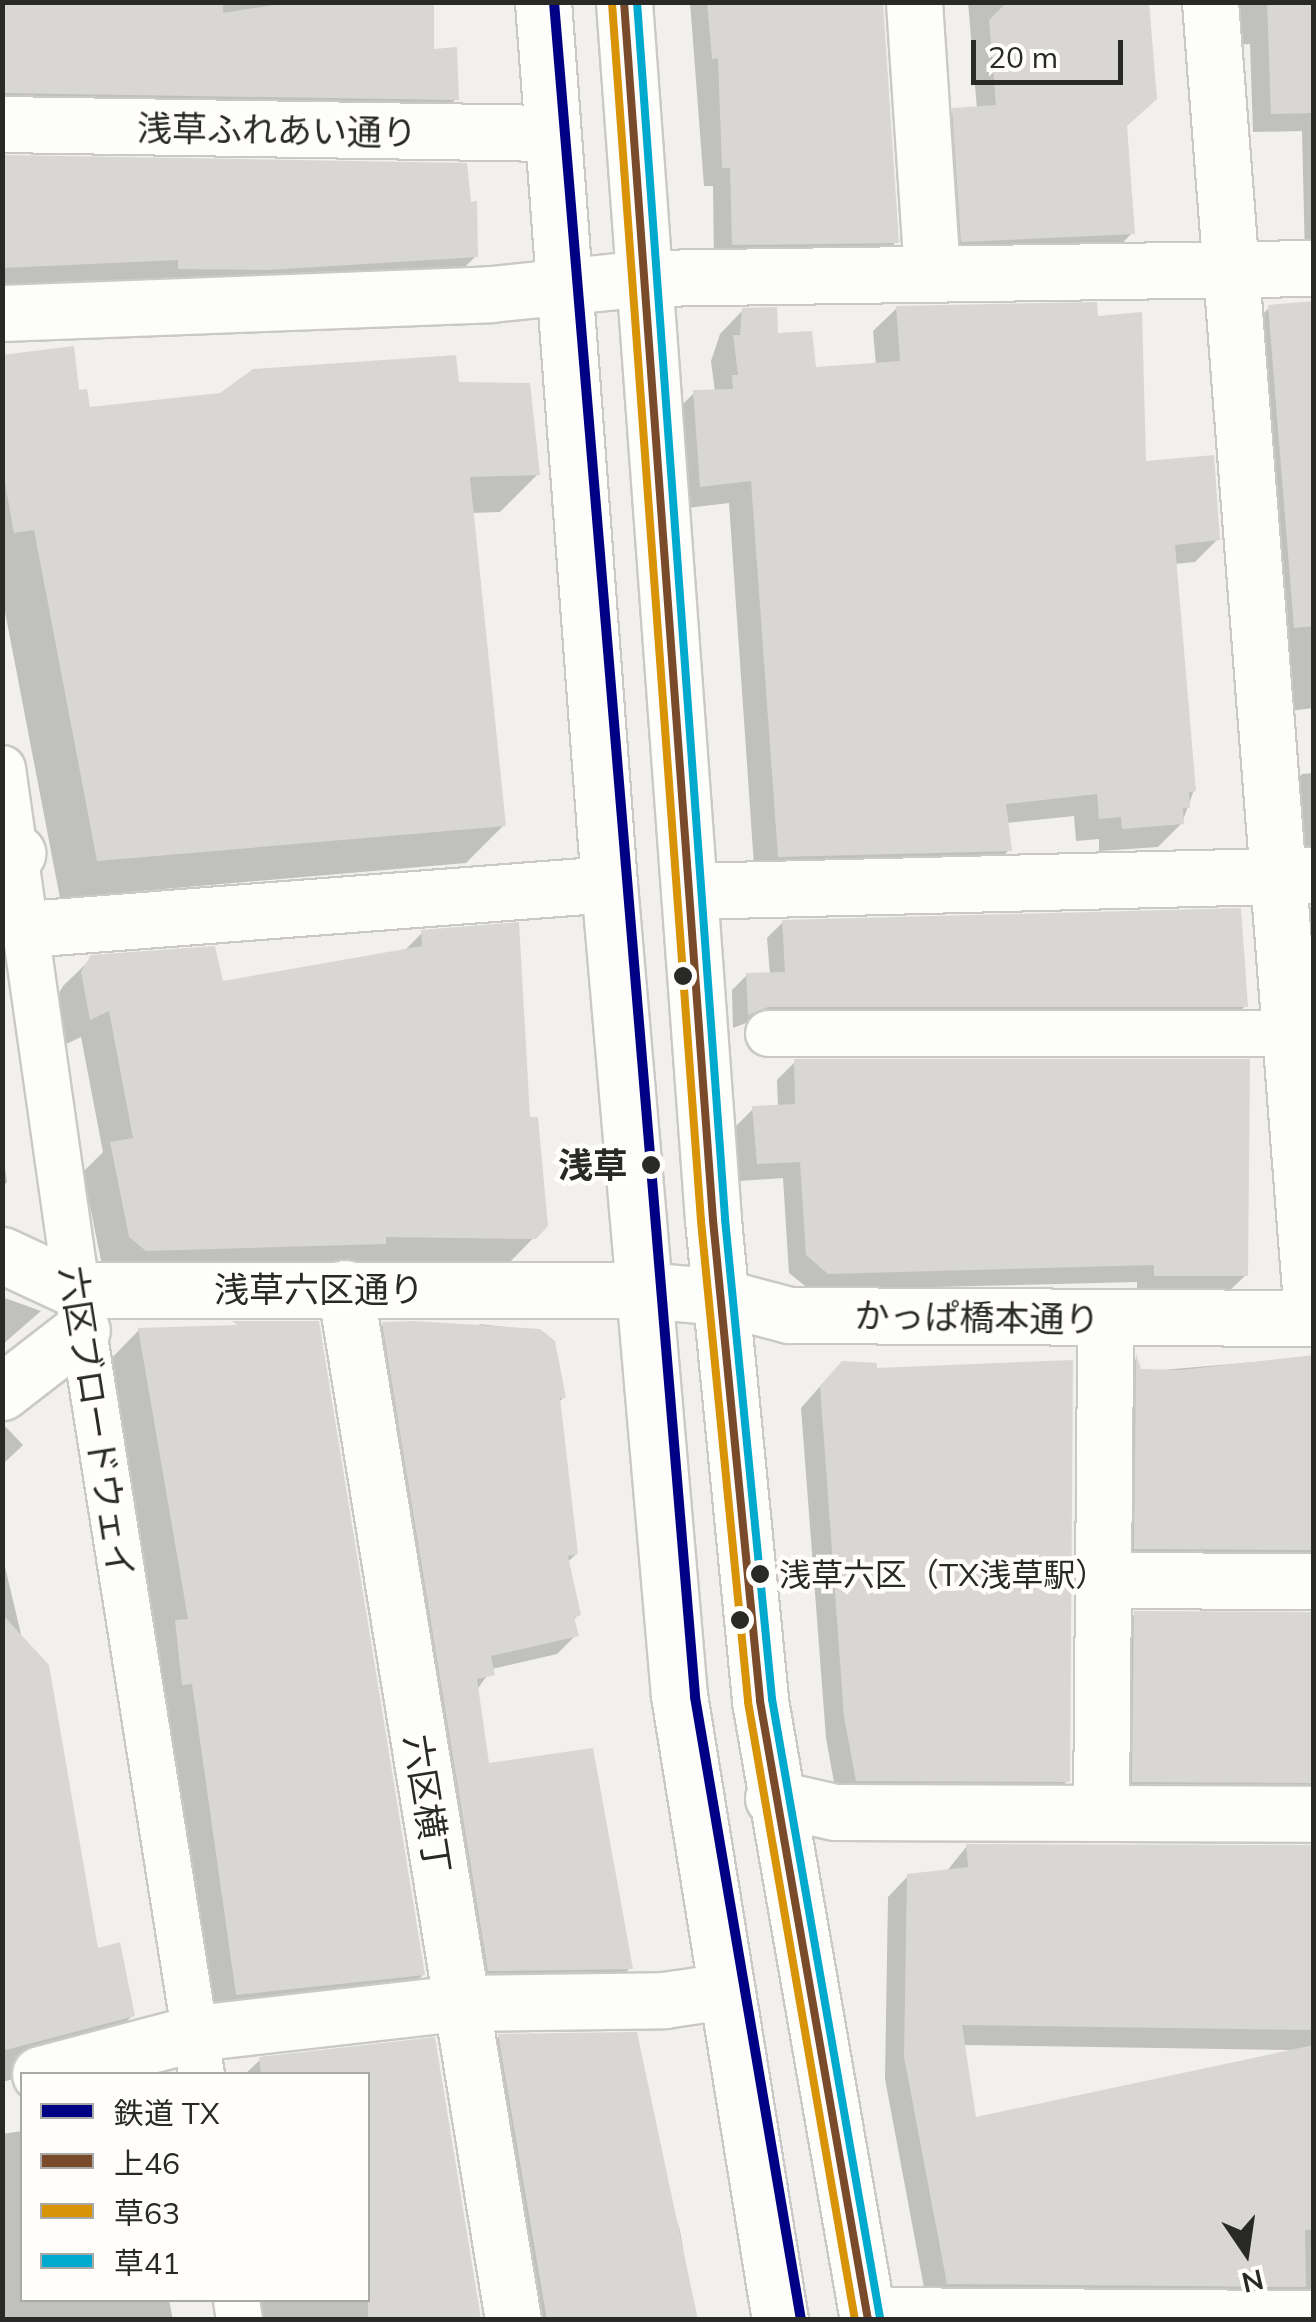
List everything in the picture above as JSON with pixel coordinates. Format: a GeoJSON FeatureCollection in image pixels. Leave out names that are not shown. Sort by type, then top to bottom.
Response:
{"type":"FeatureCollection","features":[{"type":"Feature","properties":{"kind":"street"},"geometry":{"type":"LineString","coordinates":[[542,2],[608,884],[679,1695],[780,2320]]}},
{"type":"Feature","properties":{"kind":"street"},"geometry":{"type":"LineString","coordinates":[[624,2],[722,1296],[773,1798],[868,2317],[1314,2318]]}},
{"type":"Feature","properties":{"kind":"street"},"geometry":{"type":"LineString","coordinates":[[914,2],[932,273]]}},
{"type":"Feature","properties":{"kind":"street"},"geometry":{"type":"LineString","coordinates":[[1210,2],[1294,875],[1287,1033],[1312,1318]]}},
{"type":"Feature","properties":{"kind":"street","name":"浅草ふれあい通り"},"geometry":{"type":"LineString","coordinates":[[2,124],[552,133]]}},
{"type":"Feature","properties":{"kind":"street"},"geometry":{"type":"LineString","coordinates":[[2,313],[563,288],[647,278],[1314,268]]}},
{"type":"Feature","properties":{"kind":"street","name":"六区ブロードウェイ"},"geometry":{"type":"LineString","coordinates":[[2,768],[10,851],[26,929],[80,1310],[198,2054]]}},
{"type":"Feature","properties":{"kind":"street"},"geometry":{"type":"LineString","coordinates":[[689,891],[1294,875]]}},
{"type":"Feature","properties":{"kind":"street"},"geometry":{"type":"LineString","coordinates":[[26,929],[608,884]]}},
{"type":"Feature","properties":{"kind":"street"},"geometry":{"type":"LineString","coordinates":[[768,1033],[1287,1033]]}},
{"type":"Feature","properties":{"kind":"street","name":"浅草六区通り"},"geometry":{"type":"LineString","coordinates":[[2,1255],[80,1310],[345,1288],[644,1290]]}},
{"type":"Feature","properties":{"kind":"street","name":"六区横丁"},"geometry":{"type":"LineString","coordinates":[[345,1288],[514,2320]]}},
{"type":"Feature","properties":{"kind":"street","name":"かっぱ橋本通り"},"geometry":{"type":"LineString","coordinates":[[644,1290],[722,1296],[788,1315],[1312,1318]]}},
{"type":"Feature","properties":{"kind":"street"},"geometry":{"type":"LineString","coordinates":[[2,1392],[80,1310]]}},
{"type":"Feature","properties":{"kind":"street"},"geometry":{"type":"LineString","coordinates":[[1101,1811],[1104,1319]]}},
{"type":"Feature","properties":{"kind":"street"},"geometry":{"type":"LineString","coordinates":[[1104,1580],[1314,1581]]}},
{"type":"Feature","properties":{"kind":"street"},"geometry":{"type":"LineString","coordinates":[[773,1798],[835,1812],[1314,1814]]}},
{"type":"Feature","properties":{"kind":"street"},"geometry":{"type":"LineString","coordinates":[[56,2072],[198,2054],[460,2002],[664,2000],[724,1991]]}},
{"type":"Feature","properties":{"kind":"building"},"geometry":{"type":"Polygon","coordinates":[[[2,2],[223,2],[223,13],[293,2],[434,2],[434,49],[457,47],[459,100],[2,93],[2,2]]]}},
{"type":"Feature","properties":{"kind":"building"},"geometry":{"type":"Polygon","coordinates":[[[707,2],[883,2],[899,243],[732,245],[730,168],[722,168],[718,58],[712,59],[707,2]]]}},
{"type":"Feature","properties":{"kind":"building"},"geometry":{"type":"Polygon","coordinates":[[[1149,2],[1157,99],[1127,126],[1135,234],[961,242],[952,108],[996,105],[989,20],[1005,4],[1149,2]]]}},
{"type":"Feature","properties":{"kind":"building"},"geometry":{"type":"Polygon","coordinates":[[[1267,2],[1314,2],[1314,113],[1271,114],[1267,2]]]}},
{"type":"Feature","properties":{"kind":"building"},"geometry":{"type":"Polygon","coordinates":[[[2,155],[467,163],[471,202],[477,201],[478,257],[268,270],[178,269],[178,260],[2,268],[2,155]]]}},
{"type":"Feature","properties":{"kind":"building"},"geometry":{"type":"Polygon","coordinates":[[[1314,301],[1314,626],[1294,628],[1268,305],[1314,301]]]}},
{"type":"Feature","properties":{"kind":"building"},"geometry":{"type":"Polygon","coordinates":[[[1097,302],[1098,316],[1142,312],[1146,461],[1214,455],[1220,540],[1175,545],[1196,791],[1189,792],[1190,808],[1183,808],[1184,824],[1122,829],[1121,817],[1099,819],[1097,794],[1006,804],[1012,851],[778,857],[751,481],[700,487],[693,390],[733,389],[732,375],[738,375],[733,335],[740,335],[742,308],[777,307],[778,333],[812,331],[816,367],[900,361],[896,306],[1097,302]]]}},
{"type":"Feature","properties":{"kind":"building"},"geometry":{"type":"Polygon","coordinates":[[[74,346],[79,390],[87,389],[90,407],[220,393],[253,369],[456,355],[459,382],[530,383],[540,475],[470,477],[506,826],[97,861],[34,530],[14,533],[2,467],[2,355],[74,346]]]}},
{"type":"Feature","properties":{"kind":"building"},"geometry":{"type":"Polygon","coordinates":[[[1241,908],[1248,1007],[768,1007],[748,1015],[746,973],[785,972],[782,920],[1241,908]]]}},
{"type":"Feature","properties":{"kind":"building"},"geometry":{"type":"Polygon","coordinates":[[[519,922],[530,1117],[538,1117],[548,1226],[536,1239],[386,1237],[386,1244],[146,1251],[129,1237],[110,1142],[133,1138],[109,1011],[90,1020],[81,972],[91,955],[215,946],[223,981],[422,946],[421,930],[519,922]]]}},
{"type":"Feature","properties":{"kind":"building"},"geometry":{"type":"Polygon","coordinates":[[[794,1059],[1250,1059],[1248,1276],[1154,1276],[1154,1265],[828,1274],[806,1255],[800,1162],[757,1164],[752,1106],[795,1104],[794,1059]]]}},
{"type":"Feature","properties":{"kind":"building"},"geometry":{"type":"Polygon","coordinates":[[[232,1321],[319,1321],[425,1975],[236,1995],[192,1684],[182,1685],[175,1620],[188,1619],[138,1328],[237,1325],[232,1321]]]}},
{"type":"Feature","properties":{"kind":"building"},"geometry":{"type":"Polygon","coordinates":[[[382,1322],[540,1329],[555,1341],[566,1398],[560,1398],[578,1554],[568,1556],[581,1615],[574,1617],[579,1636],[491,1656],[495,1675],[477,1679],[489,1763],[593,1748],[633,1969],[488,1971],[382,1322]]]}},
{"type":"Feature","properties":{"kind":"building"},"geometry":{"type":"Polygon","coordinates":[[[1136,1353],[1141,1369],[1181,1370],[1314,1355],[1314,1550],[1134,1549],[1136,1353]]]}},
{"type":"Feature","properties":{"kind":"building"},"geometry":{"type":"Polygon","coordinates":[[[1073,1360],[1070,1782],[856,1781],[844,1717],[820,1386],[842,1361],[877,1363],[877,1368],[1073,1360]]]}},
{"type":"Feature","properties":{"kind":"building"},"geometry":{"type":"Polygon","coordinates":[[[1134,1611],[1314,1612],[1314,1783],[1132,1782],[1134,1611]]]}},
{"type":"Feature","properties":{"kind":"building"},"geometry":{"type":"Polygon","coordinates":[[[2,1614],[49,1665],[98,1948],[120,1942],[135,2016],[2,2051],[2,1614]]]}},
{"type":"Feature","properties":{"kind":"building"},"geometry":{"type":"Polygon","coordinates":[[[966,1844],[1314,1845],[1314,2030],[962,2025],[976,2117],[1314,2045],[1314,2229],[1305,2230],[1306,2287],[947,2284],[904,2057],[907,1874],[968,1867],[966,1844]]]}},
{"type":"Feature","properties":{"kind":"building"},"geometry":{"type":"Polygon","coordinates":[[[637,2032],[698,2320],[547,2320],[498,2034],[637,2032]]]}},
{"type":"Feature","properties":{"kind":"building"},"geometry":{"type":"Polygon","coordinates":[[[435,2037],[481,2319],[368,2320],[370,2072],[261,2072],[259,2057],[435,2037]]]}},
{"type":"Feature","properties":{"kind":"rail line","name":"TX"},"geometry":{"type":"LineString","coordinates":[[554,2],[695,1697],[801,2320]]}},
{"type":"Feature","properties":{"kind":"transit line","name":"上46"},"geometry":{"type":"LineString","coordinates":[[624,2],[713,1220],[760,1701],[868,2320]]}},
{"type":"Feature","properties":{"kind":"transit line","name":"草41"},"geometry":{"type":"LineString","coordinates":[[637,2],[725,1219],[772,1699],[880,2318]]}},
{"type":"Feature","properties":{"kind":"transit line","name":"草63"},"geometry":{"type":"LineString","coordinates":[[612,3],[701,1221],[748,1702],[855,2320]]}},
{"type":"Feature","properties":{"kind":"place","name":"浅草"},"geometry":{"type":"Point","coordinates":[651,1165]}},
{"type":"Feature","properties":{"kind":"place","name":"浅草六区（TX浅草駅）"},"geometry":{"type":"Point","coordinates":[760,1574]}}]}
